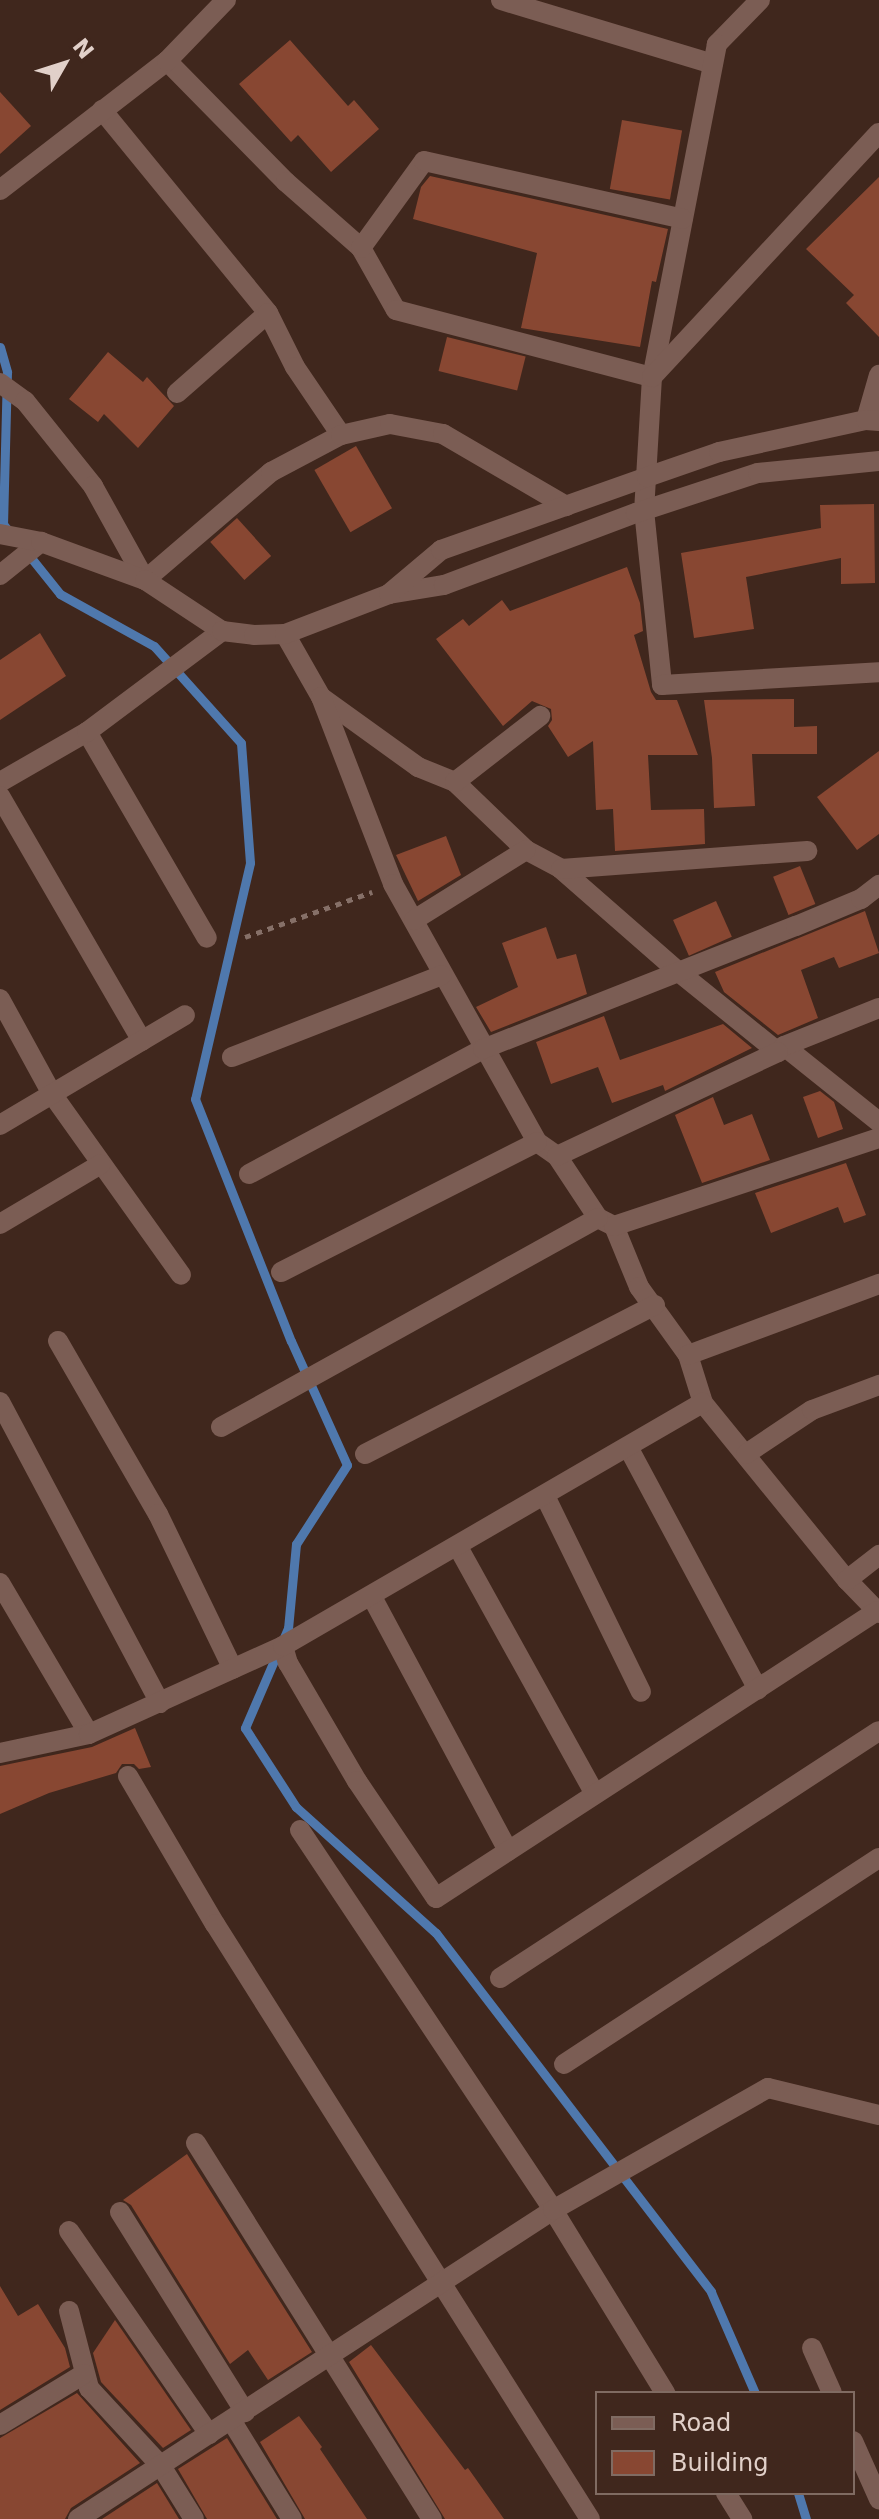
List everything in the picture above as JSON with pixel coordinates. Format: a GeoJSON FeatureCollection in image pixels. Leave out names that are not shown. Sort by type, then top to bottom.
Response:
{"type":"FeatureCollection","features":[{"type":"Feature","properties":{"kind":"street"},"geometry":{"type":"LineString","coordinates":[[0,190],[167,61],[226,0]]}},
{"type":"Feature","properties":{"kind":"street"},"geometry":{"type":"LineString","coordinates":[[501,0],[713,64]]}},
{"type":"Feature","properties":{"kind":"street"},"geometry":{"type":"LineString","coordinates":[[760,0],[717,44],[652,377],[644,510],[662,685],[879,672]]}},
{"type":"Feature","properties":{"kind":"street"},"geometry":{"type":"LineString","coordinates":[[167,61],[286,182],[361,248],[396,310],[652,377]]}},
{"type":"Feature","properties":{"kind":"street"},"geometry":{"type":"LineString","coordinates":[[102,110],[268,313],[295,367],[341,435]]}},
{"type":"Feature","properties":{"kind":"street"},"geometry":{"type":"LineString","coordinates":[[652,377],[879,133]]}},
{"type":"Feature","properties":{"kind":"street"},"geometry":{"type":"LineString","coordinates":[[361,248],[424,161],[683,219]]}},
{"type":"Feature","properties":{"kind":"street"},"geometry":{"type":"LineString","coordinates":[[177,393],[268,313]]}},
{"type":"Feature","properties":{"kind":"street"},"geometry":{"type":"LineString","coordinates":[[389,594],[441,550],[719,452],[872,420],[879,375]]}},
{"type":"Feature","properties":{"kind":"street"},"geometry":{"type":"LineString","coordinates":[[0,383],[25,401],[93,486],[145,580]]}},
{"type":"Feature","properties":{"kind":"street"},"geometry":{"type":"LineString","coordinates":[[145,580],[271,472],[341,435],[390,424],[443,434],[566,506]]}},
{"type":"Feature","properties":{"kind":"street"},"geometry":{"type":"LineString","coordinates":[[0,534],[41,542],[145,580],[222,631],[285,634],[389,594],[444,585],[644,510],[758,473],[879,461]]}},
{"type":"Feature","properties":{"kind":"street"},"geometry":{"type":"LineString","coordinates":[[4,571],[41,542]]}},
{"type":"Feature","properties":{"kind":"street"},"geometry":{"type":"LineString","coordinates":[[0,782],[87,732],[222,631]]}},
{"type":"Feature","properties":{"kind":"street"},"geometry":{"type":"LineString","coordinates":[[275,1650],[288,1663],[357,1781],[436,1898],[878,1612],[847,1580],[703,1403],[688,1355],[655,1305],[639,1287],[606,1222],[557,1156],[537,1142],[393,884],[321,697],[285,634]]}},
{"type":"Feature","properties":{"kind":"street"},"geometry":{"type":"LineString","coordinates":[[321,697],[418,767],[455,782],[526,850],[561,869],[680,973],[879,1122]]}},
{"type":"Feature","properties":{"kind":"street"},"geometry":{"type":"LineString","coordinates":[[455,782],[540,716]]}},
{"type":"Feature","properties":{"kind":"street"},"geometry":{"type":"LineString","coordinates":[[87,732],[207,938]]}},
{"type":"Feature","properties":{"kind":"street"},"geometry":{"type":"LineString","coordinates":[[0,796],[142,1041]]}},
{"type":"Feature","properties":{"kind":"street"},"geometry":{"type":"LineString","coordinates":[[414,920],[526,850]]}},
{"type":"Feature","properties":{"kind":"street"},"geometry":{"type":"LineString","coordinates":[[561,869],[807,851]]}},
{"type":"Feature","properties":{"kind":"street"},"geometry":{"type":"LineString","coordinates":[[249,1174],[483,1049],[861,899],[879,885]]}},
{"type":"Feature","properties":{"kind":"street"},"geometry":{"type":"LineString","coordinates":[[232,1057],[442,975]]}},
{"type":"Feature","properties":{"kind":"street"},"geometry":{"type":"LineString","coordinates":[[0,999],[52,1094],[181,1275]]}},
{"type":"Feature","properties":{"kind":"street"},"geometry":{"type":"LineString","coordinates":[[557,1156],[781,1049],[879,1008]]}},
{"type":"Feature","properties":{"kind":"street"},"geometry":{"type":"LineString","coordinates":[[0,1125],[185,1015]]}},
{"type":"Feature","properties":{"kind":"street"},"geometry":{"type":"LineString","coordinates":[[221,1427],[606,1222],[879,1138]]}},
{"type":"Feature","properties":{"kind":"street"},"geometry":{"type":"LineString","coordinates":[[281,1272],[537,1142]]}},
{"type":"Feature","properties":{"kind":"street"},"geometry":{"type":"LineString","coordinates":[[0,1224],[101,1164]]}},
{"type":"Feature","properties":{"kind":"street"},"geometry":{"type":"LineString","coordinates":[[688,1355],[879,1284]]}},
{"type":"Feature","properties":{"kind":"street"},"geometry":{"type":"LineString","coordinates":[[365,1454],[655,1305]]}},
{"type":"Feature","properties":{"kind":"street"},"geometry":{"type":"LineString","coordinates":[[58,1341],[158,1514],[233,1669]]}},
{"type":"Feature","properties":{"kind":"street"},"geometry":{"type":"LineString","coordinates":[[746,1454],[812,1410],[879,1385]]}},
{"type":"Feature","properties":{"kind":"street"},"geometry":{"type":"LineString","coordinates":[[0,1402],[160,1703]]}},
{"type":"Feature","properties":{"kind":"street"},"geometry":{"type":"LineString","coordinates":[[0,1753],[89,1734],[275,1650],[372,1597],[703,1403]]}},
{"type":"Feature","properties":{"kind":"street"},"geometry":{"type":"LineString","coordinates":[[628,1447],[758,1689]]}},
{"type":"Feature","properties":{"kind":"street"},"geometry":{"type":"LineString","coordinates":[[545,1496],[641,1692]]}},
{"type":"Feature","properties":{"kind":"street"},"geometry":{"type":"LineString","coordinates":[[458,1547],[595,1794]]}},
{"type":"Feature","properties":{"kind":"street"},"geometry":{"type":"LineString","coordinates":[[847,1580],[879,1555]]}},
{"type":"Feature","properties":{"kind":"street"},"geometry":{"type":"LineString","coordinates":[[0,1583],[89,1734]]}},
{"type":"Feature","properties":{"kind":"street"},"geometry":{"type":"LineString","coordinates":[[372,1597],[508,1851]]}},
{"type":"Feature","properties":{"kind":"street"},"geometry":{"type":"LineString","coordinates":[[500,1978],[879,1731]]}},
{"type":"Feature","properties":{"kind":"street"},"geometry":{"type":"LineString","coordinates":[[128,1776],[215,1924],[590,2519]]}},
{"type":"Feature","properties":{"kind":"street"},"geometry":{"type":"LineString","coordinates":[[300,1830],[553,2210],[664,2391]]}},
{"type":"Feature","properties":{"kind":"street"},"geometry":{"type":"LineString","coordinates":[[564,2064],[879,1858]]}},
{"type":"Feature","properties":{"kind":"street"},"geometry":{"type":"LineString","coordinates":[[78,2519],[553,2210],[768,2088],[879,2115]]}},
{"type":"Feature","properties":{"kind":"street"},"geometry":{"type":"LineString","coordinates":[[196,2143],[432,2519]]}},
{"type":"Feature","properties":{"kind":"street"},"geometry":{"type":"LineString","coordinates":[[120,2212],[238,2416],[292,2519]]}},
{"type":"Feature","properties":{"kind":"street"},"geometry":{"type":"LineString","coordinates":[[69,2231],[209,2434]]}},
{"type":"Feature","properties":{"kind":"street"},"geometry":{"type":"LineString","coordinates":[[69,2311],[89,2388],[161,2466],[183,2510],[194,2519]]}},
{"type":"Feature","properties":{"kind":"street"},"geometry":{"type":"LineString","coordinates":[[812,2348],[831,2391]]}},
{"type":"Feature","properties":{"kind":"street"},"geometry":{"type":"LineString","coordinates":[[0,2425],[84,2374]]}},
{"type":"Feature","properties":{"kind":"street"},"geometry":{"type":"LineString","coordinates":[[855,2445],[879,2499]]}},
{"type":"Feature","properties":{"kind":"street"},"geometry":{"type":"LineString","coordinates":[[727,2495],[742,2519]]}},
{"type":"Feature","properties":{"kind":"path"},"geometry":{"type":"LineString","coordinates":[[245,937],[393,884]]}},
{"type":"Feature","properties":{"kind":"building"},"geometry":{"type":"Polygon","coordinates":[[[290,40],[348,106],[354,100],[379,129],[331,172],[298,135],[291,142],[239,84],[290,40]]]}},
{"type":"Feature","properties":{"kind":"building"},"geometry":{"type":"Polygon","coordinates":[[[0,92],[31,126],[0,154],[0,92]]]}},
{"type":"Feature","properties":{"kind":"building"},"geometry":{"type":"Polygon","coordinates":[[[622,120],[682,131],[670,200],[610,189],[622,120]]]}},
{"type":"Feature","properties":{"kind":"building"},"geometry":{"type":"Polygon","coordinates":[[[430,176],[668,229],[656,282],[652,281],[640,347],[521,328],[537,253],[413,219],[421,187],[430,176]]]}},
{"type":"Feature","properties":{"kind":"building"},"geometry":{"type":"Polygon","coordinates":[[[879,177],[879,337],[846,303],[854,295],[806,249],[879,177]]]}},
{"type":"Feature","properties":{"kind":"building"},"geometry":{"type":"Polygon","coordinates":[[[447,337],[526,357],[517,391],[439,371],[447,337]]]}},
{"type":"Feature","properties":{"kind":"building"},"geometry":{"type":"Polygon","coordinates":[[[108,352],[143,382],[147,377],[174,406],[138,448],[104,414],[98,422],[69,399],[108,352]]]}},
{"type":"Feature","properties":{"kind":"building"},"geometry":{"type":"Polygon","coordinates":[[[356,446],[392,508],[350,532],[314,470],[356,446]]]}},
{"type":"Feature","properties":{"kind":"building"},"geometry":{"type":"Polygon","coordinates":[[[874,504],[875,583],[841,584],[841,558],[746,577],[754,629],[694,638],[681,553],[821,528],[820,505],[874,504]]]}},
{"type":"Feature","properties":{"kind":"building"},"geometry":{"type":"Polygon","coordinates":[[[237,518],[271,556],[244,580],[210,542],[237,518]]]}},
{"type":"Feature","properties":{"kind":"building"},"geometry":{"type":"Polygon","coordinates":[[[627,567],[640,603],[643,631],[634,635],[651,692],[656,700],[677,700],[698,755],[648,755],[651,810],[704,809],[705,844],[615,851],[613,809],[596,810],[593,741],[568,757],[548,726],[552,720],[551,709],[532,701],[503,726],[436,639],[463,619],[469,626],[502,600],[510,611],[627,567]]]}},
{"type":"Feature","properties":{"kind":"building"},"geometry":{"type":"Polygon","coordinates":[[[40,633],[66,676],[0,720],[0,660],[40,633]]]}},
{"type":"Feature","properties":{"kind":"building"},"geometry":{"type":"Polygon","coordinates":[[[794,699],[794,727],[817,726],[817,754],[752,754],[755,806],[714,808],[712,758],[704,700],[794,699]]]}},
{"type":"Feature","properties":{"kind":"building"},"geometry":{"type":"Polygon","coordinates":[[[879,751],[879,834],[857,850],[817,797],[879,751]]]}},
{"type":"Feature","properties":{"kind":"building"},"geometry":{"type":"Polygon","coordinates":[[[446,836],[461,875],[418,901],[396,855],[446,836]]]}},
{"type":"Feature","properties":{"kind":"building"},"geometry":{"type":"Polygon","coordinates":[[[800,866],[815,904],[788,915],[773,877],[800,866]]]}},
{"type":"Feature","properties":{"kind":"building"},"geometry":{"type":"Polygon","coordinates":[[[716,901],[732,937],[689,956],[673,920],[716,901]]]}},
{"type":"Feature","properties":{"kind":"building"},"geometry":{"type":"Polygon","coordinates":[[[865,911],[879,953],[839,968],[834,957],[801,970],[818,1018],[778,1035],[724,992],[715,972],[865,911]]]}},
{"type":"Feature","properties":{"kind":"building"},"geometry":{"type":"Polygon","coordinates":[[[546,927],[557,959],[576,954],[587,994],[491,1032],[476,1007],[518,987],[502,943],[546,927]]]}},
{"type":"Feature","properties":{"kind":"building"},"geometry":{"type":"Polygon","coordinates":[[[604,1016],[620,1060],[723,1024],[752,1048],[665,1091],[663,1085],[612,1103],[598,1067],[551,1084],[536,1042],[604,1016]]]}},
{"type":"Feature","properties":{"kind":"building"},"geometry":{"type":"Polygon","coordinates":[[[820,1091],[834,1102],[843,1129],[818,1138],[803,1097],[820,1091]]]}},
{"type":"Feature","properties":{"kind":"building"},"geometry":{"type":"Polygon","coordinates":[[[713,1097],[724,1125],[752,1114],[770,1160],[702,1183],[675,1115],[713,1097]]]}},
{"type":"Feature","properties":{"kind":"building"},"geometry":{"type":"Polygon","coordinates":[[[846,1163],[866,1215],[844,1223],[838,1207],[771,1233],[755,1193],[846,1163]]]}},
{"type":"Feature","properties":{"kind":"building"},"geometry":{"type":"Polygon","coordinates":[[[135,1728],[151,1767],[139,1769],[134,1764],[122,1764],[116,1773],[49,1793],[0,1814],[0,1766],[92,1747],[135,1728]]]}},
{"type":"Feature","properties":{"kind":"building"},"geometry":{"type":"Polygon","coordinates":[[[187,2154],[312,2352],[268,2380],[248,2350],[230,2364],[131,2205],[123,2200],[187,2154]]]}},
{"type":"Feature","properties":{"kind":"building"},"geometry":{"type":"Polygon","coordinates":[[[0,2286],[18,2316],[38,2304],[65,2348],[70,2367],[0,2410],[0,2286]]]}},
{"type":"Feature","properties":{"kind":"building"},"geometry":{"type":"Polygon","coordinates":[[[115,2320],[191,2430],[163,2448],[101,2382],[93,2353],[115,2320]]]}},
{"type":"Feature","properties":{"kind":"building"},"geometry":{"type":"Polygon","coordinates":[[[371,2345],[504,2519],[445,2519],[349,2362],[371,2345]]]}},
{"type":"Feature","properties":{"kind":"building"},"geometry":{"type":"Polygon","coordinates":[[[77,2393],[140,2463],[71,2508],[65,2519],[0,2519],[0,2438],[77,2393]]]}},
{"type":"Feature","properties":{"kind":"building"},"geometry":{"type":"Polygon","coordinates":[[[299,2416],[367,2519],[305,2519],[260,2442],[299,2416]]]}},
{"type":"Feature","properties":{"kind":"building"},"geometry":{"type":"Polygon","coordinates":[[[227,2438],[277,2519],[207,2519],[178,2469],[227,2438]]]}},
{"type":"Feature","properties":{"kind":"building"},"geometry":{"type":"Polygon","coordinates":[[[157,2483],[179,2519],[102,2519],[157,2483]]]}},
{"type":"Feature","properties":{"kind":"waterway"},"geometry":{"type":"LineString","coordinates":[[0,347],[7,372],[3,524],[11,534]]}},
{"type":"Feature","properties":{"kind":"waterway"},"geometry":{"type":"LineString","coordinates":[[28,554],[60,594],[154,646],[241,743],[250,863],[195,1099],[291,1341],[347,1465],[296,1544],[288,1628],[245,1728],[296,1807],[436,1933],[711,2292],[754,2391]]}},
{"type":"Feature","properties":{"kind":"waterway"},"geometry":{"type":"LineString","coordinates":[[799,2495],[806,2519]]}}]}
